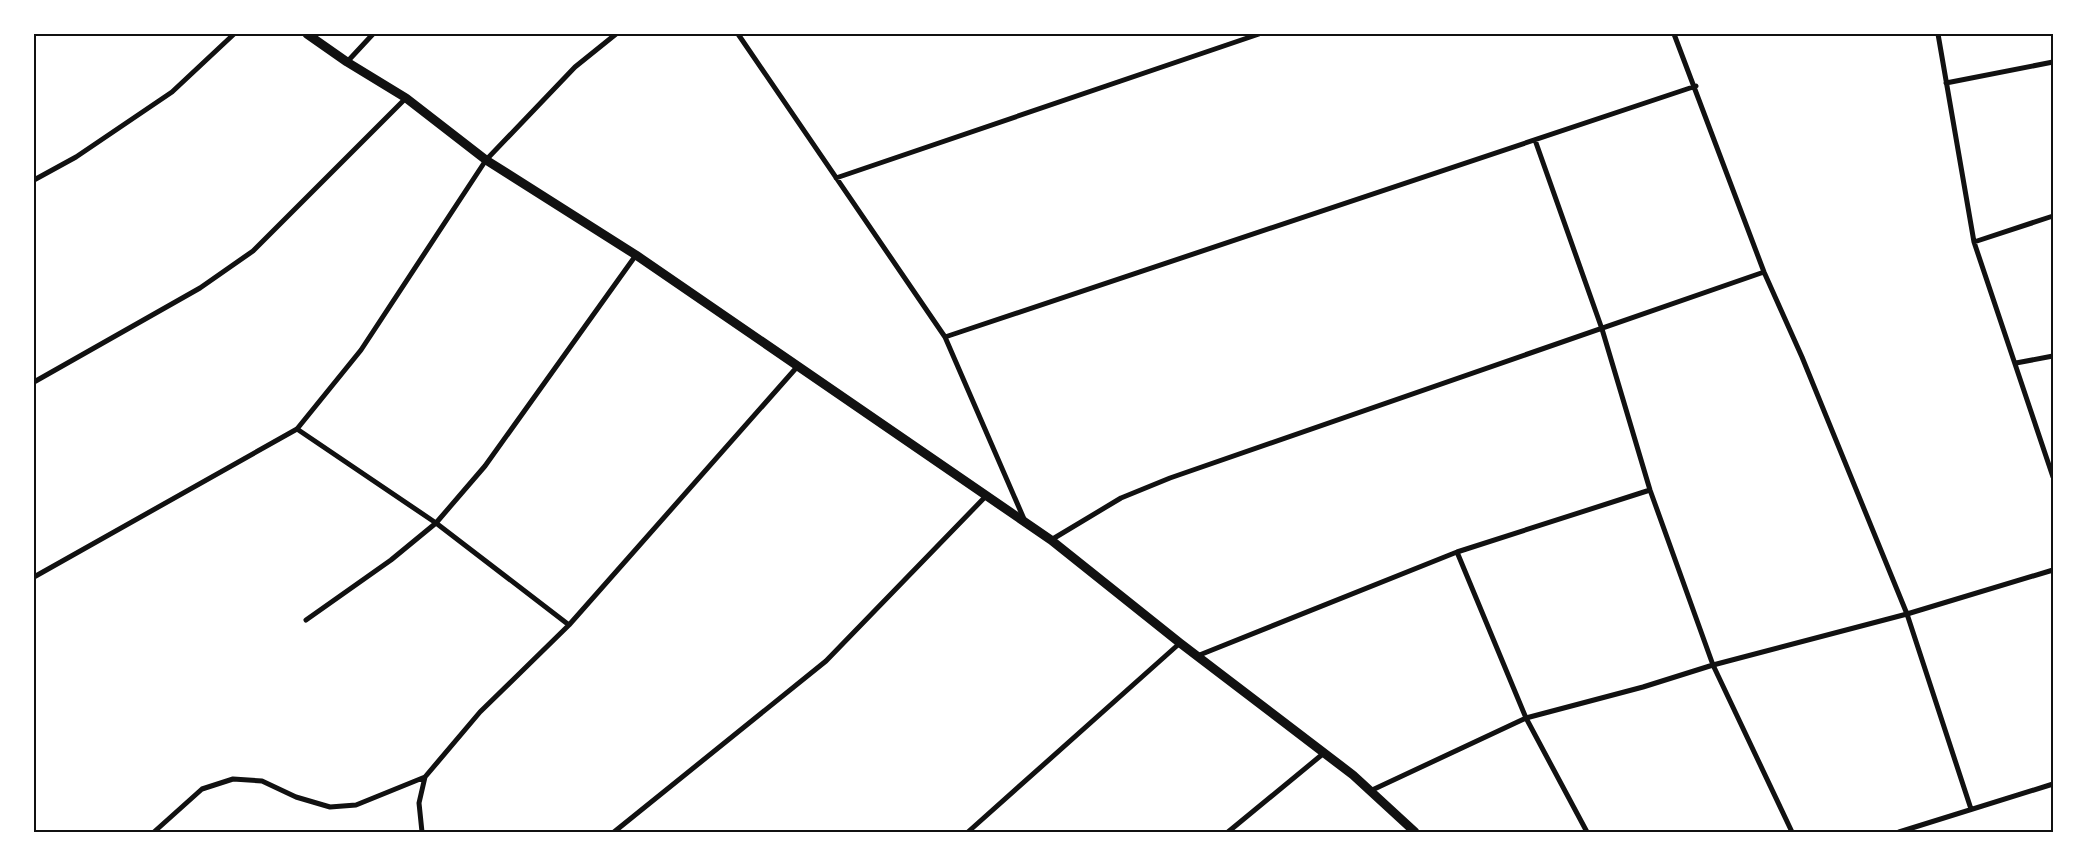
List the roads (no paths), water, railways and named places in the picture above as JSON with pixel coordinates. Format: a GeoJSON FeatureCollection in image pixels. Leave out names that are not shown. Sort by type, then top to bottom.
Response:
{"type":"FeatureCollection","features":[{"type":"Feature","properties":{"kind":"street"},"geometry":{"type":"LineString","coordinates":[[34,180],[76,157],[172,92],[234,34]]}},
{"type":"Feature","properties":{"kind":"street"},"geometry":{"type":"LineString","coordinates":[[307,34],[406,98],[486,160],[636,255],[1051,540],[1180,643],[1324,753],[1370,790],[1415,832]]}},
{"type":"Feature","properties":{"kind":"street"},"geometry":{"type":"LineString","coordinates":[[348,62],[373,34]]}},
{"type":"Feature","properties":{"kind":"street"},"geometry":{"type":"LineString","coordinates":[[34,577],[297,429],[360,350],[486,160],[575,67],[616,34]]}},
{"type":"Feature","properties":{"kind":"street"},"geometry":{"type":"LineString","coordinates":[[738,34],[944,336],[1025,522]]}},
{"type":"Feature","properties":{"kind":"street"},"geometry":{"type":"LineString","coordinates":[[836,178],[1259,34]]}},
{"type":"Feature","properties":{"kind":"street"},"geometry":{"type":"LineString","coordinates":[[1674,34],[1696,86],[1764,272],[1802,357],[1907,614],[1971,809]]}},
{"type":"Feature","properties":{"kind":"street"},"geometry":{"type":"LineString","coordinates":[[1938,34],[1974,242],[2053,477]]}},
{"type":"Feature","properties":{"kind":"street"},"geometry":{"type":"LineString","coordinates":[[1946,83],[2053,62]]}},
{"type":"Feature","properties":{"kind":"street"},"geometry":{"type":"LineString","coordinates":[[944,336],[1696,86]]}},
{"type":"Feature","properties":{"kind":"street"},"geometry":{"type":"LineString","coordinates":[[34,382],[200,288],[252,251],[406,98]]}},
{"type":"Feature","properties":{"kind":"street"},"geometry":{"type":"LineString","coordinates":[[1534,140],[1602,329],[1650,490],[1713,664],[1792,832]]}},
{"type":"Feature","properties":{"kind":"street"},"geometry":{"type":"LineString","coordinates":[[1974,242],[2053,216]]}},
{"type":"Feature","properties":{"kind":"street"},"geometry":{"type":"LineString","coordinates":[[306,620],[391,560],[436,523],[484,466],[636,255]]}},
{"type":"Feature","properties":{"kind":"street"},"geometry":{"type":"LineString","coordinates":[[1051,540],[1121,498],[1170,478],[1764,272]]}},
{"type":"Feature","properties":{"kind":"street"},"geometry":{"type":"LineString","coordinates":[[2016,363],[2053,356]]}},
{"type":"Feature","properties":{"kind":"street"},"geometry":{"type":"LineString","coordinates":[[422,832],[419,803],[425,777],[480,712],[569,625],[797,367]]}},
{"type":"Feature","properties":{"kind":"street"},"geometry":{"type":"LineString","coordinates":[[297,429],[436,523],[569,625]]}},
{"type":"Feature","properties":{"kind":"street"},"geometry":{"type":"LineString","coordinates":[[1197,656],[1457,552],[1650,490]]}},
{"type":"Feature","properties":{"kind":"street"},"geometry":{"type":"LineString","coordinates":[[614,832],[826,661],[986,496]]}},
{"type":"Feature","properties":{"kind":"street"},"geometry":{"type":"LineString","coordinates":[[1457,552],[1526,718],[1587,832]]}},
{"type":"Feature","properties":{"kind":"street"},"geometry":{"type":"LineString","coordinates":[[1370,790],[1526,718],[1643,688],[1713,664],[1907,614],[2053,570]]}},
{"type":"Feature","properties":{"kind":"street"},"geometry":{"type":"LineString","coordinates":[[968,832],[1180,643]]}},
{"type":"Feature","properties":{"kind":"street"},"geometry":{"type":"LineString","coordinates":[[1228,832],[1324,753]]}},
{"type":"Feature","properties":{"kind":"street"},"geometry":{"type":"LineString","coordinates":[[154,832],[202,789],[233,779],[262,781],[296,797],[330,807],[356,805],[425,777]]}},
{"type":"Feature","properties":{"kind":"street"},"geometry":{"type":"LineString","coordinates":[[1899,832],[2053,784]]}}]}
